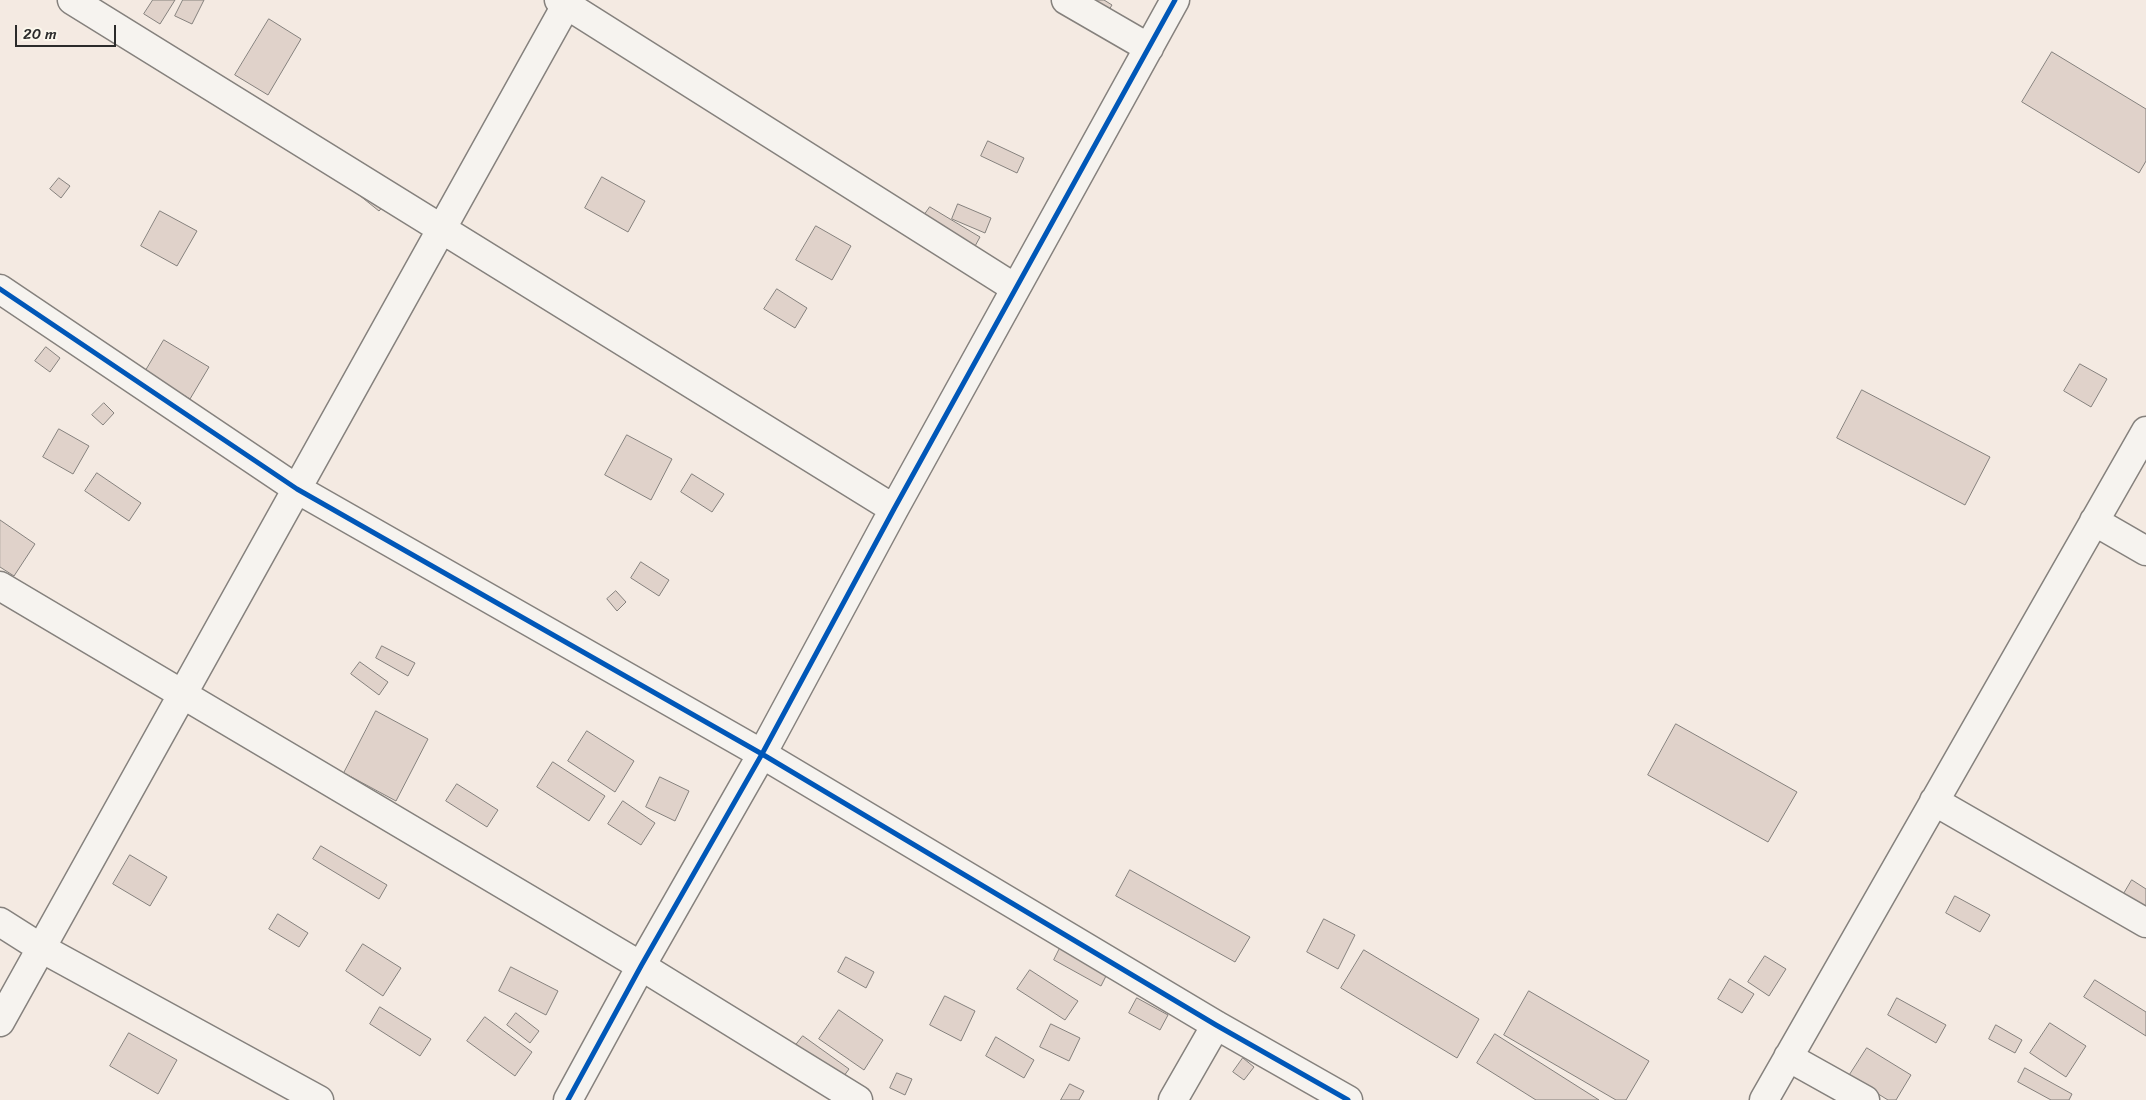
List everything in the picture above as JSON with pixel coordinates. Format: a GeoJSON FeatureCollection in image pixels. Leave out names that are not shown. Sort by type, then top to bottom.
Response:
{"type":"FeatureCollection","features":[{"type":"Feature","properties":{"kind":"street"},"geometry":{"type":"LineString","coordinates":[[72,0],[894,509]]}},
{"type":"Feature","properties":{"kind":"street"},"geometry":{"type":"LineString","coordinates":[[1066,0],[1149,48]]}},
{"type":"Feature","properties":{"kind":"street"},"geometry":{"type":"LineString","coordinates":[[568,1100],[641,966],[762,754],[1015,288],[1175,0]]}},
{"type":"Feature","properties":{"kind":"street"},"geometry":{"type":"LineString","coordinates":[[0,1022],[297,489],[565,2],[1015,288]]}},
{"type":"Feature","properties":{"kind":"street"},"geometry":{"type":"LineString","coordinates":[[0,290],[297,489],[762,754],[1216,1025],[1348,1100]]}},
{"type":"Feature","properties":{"kind":"street"},"geometry":{"type":"LineString","coordinates":[[1764,1100],[2146,431]]}},
{"type":"Feature","properties":{"kind":"street"},"geometry":{"type":"LineString","coordinates":[[2094,521],[2146,551]]}},
{"type":"Feature","properties":{"kind":"street"},"geometry":{"type":"LineString","coordinates":[[0,586],[641,966],[858,1100]]}},
{"type":"Feature","properties":{"kind":"street"},"geometry":{"type":"LineString","coordinates":[[1934,801],[2146,923]]}},
{"type":"Feature","properties":{"kind":"street"},"geometry":{"type":"LineString","coordinates":[[0,922],[41,948],[319,1100]]}},
{"type":"Feature","properties":{"kind":"street"},"geometry":{"type":"LineString","coordinates":[[1173,1100],[1216,1025]]}},
{"type":"Feature","properties":{"kind":"street"},"geometry":{"type":"LineString","coordinates":[[1788,1056],[1865,1100]]}},
{"type":"Feature","properties":{"kind":"building"},"geometry":{"type":"Polygon","coordinates":[[[153,0],[175,0],[160,24],[144,14],[153,0]]]}},
{"type":"Feature","properties":{"kind":"building"},"geometry":{"type":"Polygon","coordinates":[[[183,0],[204,0],[192,24],[175,16],[183,0]]]}},
{"type":"Feature","properties":{"kind":"building"},"geometry":{"type":"Polygon","coordinates":[[[1075,0],[1104,0],[1112,5],[1104,18],[1075,0]]]}},
{"type":"Feature","properties":{"kind":"building"},"geometry":{"type":"Polygon","coordinates":[[[269,19],[301,39],[268,95],[235,75],[269,19]]]}},
{"type":"Feature","properties":{"kind":"building"},"geometry":{"type":"Polygon","coordinates":[[[2052,52],[2146,109],[2146,161],[2139,173],[2022,102],[2052,52]]]}},
{"type":"Feature","properties":{"kind":"building"},"geometry":{"type":"Polygon","coordinates":[[[988,141],[1024,158],[1017,173],[981,156],[988,141]]]}},
{"type":"Feature","properties":{"kind":"building"},"geometry":{"type":"Polygon","coordinates":[[[602,177],[645,201],[628,232],[585,208],[602,177]]]}},
{"type":"Feature","properties":{"kind":"building"},"geometry":{"type":"Polygon","coordinates":[[[59,178],[70,186],[61,198],[50,189],[59,178]]]}},
{"type":"Feature","properties":{"kind":"building"},"geometry":{"type":"Polygon","coordinates":[[[362,182],[387,202],[379,211],[354,191],[362,182]]]}},
{"type":"Feature","properties":{"kind":"building"},"geometry":{"type":"Polygon","coordinates":[[[958,204],[991,218],[985,233],[952,219],[958,204]]]}},
{"type":"Feature","properties":{"kind":"building"},"geometry":{"type":"Polygon","coordinates":[[[930,207],[980,237],[974,248],[923,217],[930,207]]]}},
{"type":"Feature","properties":{"kind":"building"},"geometry":{"type":"Polygon","coordinates":[[[160,211],[197,231],[177,266],[141,246],[160,211]]]}},
{"type":"Feature","properties":{"kind":"building"},"geometry":{"type":"Polygon","coordinates":[[[816,226],[851,246],[832,280],[796,260],[816,226]]]}},
{"type":"Feature","properties":{"kind":"building"},"geometry":{"type":"Polygon","coordinates":[[[777,289],[807,308],[795,328],[764,309],[777,289]]]}},
{"type":"Feature","properties":{"kind":"building"},"geometry":{"type":"Polygon","coordinates":[[[164,340],[209,367],[190,399],[145,372],[164,340]]]}},
{"type":"Feature","properties":{"kind":"building"},"geometry":{"type":"Polygon","coordinates":[[[46,347],[60,358],[50,372],[35,361],[46,347]]]}},
{"type":"Feature","properties":{"kind":"building"},"geometry":{"type":"Polygon","coordinates":[[[2080,364],[2107,379],[2091,407],[2064,391],[2080,364]]]}},
{"type":"Feature","properties":{"kind":"building"},"geometry":{"type":"Polygon","coordinates":[[[1862,390],[1990,457],[1965,505],[1837,438],[1862,390]]]}},
{"type":"Feature","properties":{"kind":"building"},"geometry":{"type":"Polygon","coordinates":[[[104,403],[114,413],[103,425],[92,415],[104,403]]]}},
{"type":"Feature","properties":{"kind":"building"},"geometry":{"type":"Polygon","coordinates":[[[59,429],[89,446],[73,474],[43,457],[59,429]]]}},
{"type":"Feature","properties":{"kind":"building"},"geometry":{"type":"Polygon","coordinates":[[[627,435],[672,459],[651,500],[605,475],[627,435]]]}},
{"type":"Feature","properties":{"kind":"building"},"geometry":{"type":"Polygon","coordinates":[[[97,473],[141,503],[129,521],[85,491],[97,473]]]}},
{"type":"Feature","properties":{"kind":"building"},"geometry":{"type":"Polygon","coordinates":[[[692,474],[724,494],[712,512],[681,492],[692,474]]]}},
{"type":"Feature","properties":{"kind":"building"},"geometry":{"type":"Polygon","coordinates":[[[0,520],[35,544],[14,576],[0,567],[0,520]]]}},
{"type":"Feature","properties":{"kind":"building"},"geometry":{"type":"Polygon","coordinates":[[[641,562],[669,580],[659,596],[631,578],[641,562]]]}},
{"type":"Feature","properties":{"kind":"building"},"geometry":{"type":"Polygon","coordinates":[[[616,591],[626,602],[617,611],[607,599],[616,591]]]}},
{"type":"Feature","properties":{"kind":"building"},"geometry":{"type":"Polygon","coordinates":[[[382,646],[415,663],[408,676],[376,658],[382,646]]]}},
{"type":"Feature","properties":{"kind":"building"},"geometry":{"type":"Polygon","coordinates":[[[360,662],[388,682],[379,695],[351,674],[360,662]]]}},
{"type":"Feature","properties":{"kind":"building"},"geometry":{"type":"Polygon","coordinates":[[[376,711],[428,739],[396,801],[344,773],[376,711]]]}},
{"type":"Feature","properties":{"kind":"building"},"geometry":{"type":"Polygon","coordinates":[[[1676,724],[1797,792],[1768,842],[1648,775],[1676,724]]]}},
{"type":"Feature","properties":{"kind":"building"},"geometry":{"type":"Polygon","coordinates":[[[587,731],[634,761],[615,792],[568,761],[587,731]]]}},
{"type":"Feature","properties":{"kind":"building"},"geometry":{"type":"Polygon","coordinates":[[[553,762],[605,796],[589,821],[537,787],[553,762]]]}},
{"type":"Feature","properties":{"kind":"building"},"geometry":{"type":"Polygon","coordinates":[[[660,777],[689,791],[675,821],[646,807],[660,777]]]}},
{"type":"Feature","properties":{"kind":"building"},"geometry":{"type":"Polygon","coordinates":[[[457,784],[498,810],[487,827],[446,801],[457,784]]]}},
{"type":"Feature","properties":{"kind":"building"},"geometry":{"type":"Polygon","coordinates":[[[623,801],[655,823],[641,845],[608,824],[623,801]]]}},
{"type":"Feature","properties":{"kind":"building"},"geometry":{"type":"Polygon","coordinates":[[[321,846],[387,885],[379,899],[313,859],[321,846]]]}},
{"type":"Feature","properties":{"kind":"building"},"geometry":{"type":"Polygon","coordinates":[[[130,855],[167,877],[150,906],[113,884],[130,855]]]}},
{"type":"Feature","properties":{"kind":"building"},"geometry":{"type":"Polygon","coordinates":[[[1130,870],[1250,937],[1235,962],[1116,896],[1130,870]]]}},
{"type":"Feature","properties":{"kind":"building"},"geometry":{"type":"Polygon","coordinates":[[[2132,880],[2146,889],[2146,917],[2119,902],[2132,880]]]}},
{"type":"Feature","properties":{"kind":"building"},"geometry":{"type":"Polygon","coordinates":[[[1955,896],[1990,915],[1980,932],[1946,913],[1955,896]]]}},
{"type":"Feature","properties":{"kind":"building"},"geometry":{"type":"Polygon","coordinates":[[[278,914],[308,933],[299,947],[269,929],[278,914]]]}},
{"type":"Feature","properties":{"kind":"building"},"geometry":{"type":"Polygon","coordinates":[[[1324,919],[1355,935],[1338,969],[1307,952],[1324,919]]]}},
{"type":"Feature","properties":{"kind":"building"},"geometry":{"type":"Polygon","coordinates":[[[363,944],[401,968],[383,996],[346,971],[363,944]]]}},
{"type":"Feature","properties":{"kind":"building"},"geometry":{"type":"Polygon","coordinates":[[[1060,948],[1107,974],[1101,986],[1054,960],[1060,948]]]}},
{"type":"Feature","properties":{"kind":"building"},"geometry":{"type":"Polygon","coordinates":[[[1364,950],[1479,1019],[1457,1058],[1341,988],[1364,950]]]}},
{"type":"Feature","properties":{"kind":"building"},"geometry":{"type":"Polygon","coordinates":[[[1765,956],[1786,969],[1769,996],[1748,982],[1765,956]]]}},
{"type":"Feature","properties":{"kind":"building"},"geometry":{"type":"Polygon","coordinates":[[[846,957],[874,972],[866,988],[838,972],[846,957]]]}},
{"type":"Feature","properties":{"kind":"building"},"geometry":{"type":"Polygon","coordinates":[[[511,967],[558,991],[546,1015],[499,991],[511,967]]]}},
{"type":"Feature","properties":{"kind":"building"},"geometry":{"type":"Polygon","coordinates":[[[1030,970],[1078,1001],[1065,1020],[1017,989],[1030,970]]]}},
{"type":"Feature","properties":{"kind":"building"},"geometry":{"type":"Polygon","coordinates":[[[1730,979],[1754,994],[1742,1013],[1718,999],[1730,979]]]}},
{"type":"Feature","properties":{"kind":"building"},"geometry":{"type":"Polygon","coordinates":[[[2095,980],[2146,1012],[2146,1036],[2084,997],[2095,980]]]}},
{"type":"Feature","properties":{"kind":"building"},"geometry":{"type":"Polygon","coordinates":[[[1529,991],[1649,1061],[1626,1100],[1616,1100],[1504,1035],[1529,991]]]}},
{"type":"Feature","properties":{"kind":"building"},"geometry":{"type":"Polygon","coordinates":[[[945,996],[975,1011],[961,1041],[930,1025],[945,996]]]}},
{"type":"Feature","properties":{"kind":"building"},"geometry":{"type":"Polygon","coordinates":[[[1137,998],[1168,1015],[1160,1030],[1129,1013],[1137,998]]]}},
{"type":"Feature","properties":{"kind":"building"},"geometry":{"type":"Polygon","coordinates":[[[1897,998],[1946,1025],[1936,1043],[1888,1015],[1897,998]]]}},
{"type":"Feature","properties":{"kind":"building"},"geometry":{"type":"Polygon","coordinates":[[[380,1007],[431,1039],[420,1056],[370,1024],[380,1007]]]}},
{"type":"Feature","properties":{"kind":"building"},"geometry":{"type":"Polygon","coordinates":[[[839,1010],[883,1040],[864,1070],[819,1039],[839,1010]]]}},
{"type":"Feature","properties":{"kind":"building"},"geometry":{"type":"Polygon","coordinates":[[[516,1013],[539,1031],[530,1043],[507,1025],[516,1013]]]}},
{"type":"Feature","properties":{"kind":"building"},"geometry":{"type":"Polygon","coordinates":[[[485,1017],[532,1052],[515,1076],[467,1041],[485,1017]]]}},
{"type":"Feature","properties":{"kind":"building"},"geometry":{"type":"Polygon","coordinates":[[[2050,1023],[2086,1046],[2066,1077],[2030,1053],[2050,1023]]]}},
{"type":"Feature","properties":{"kind":"building"},"geometry":{"type":"Polygon","coordinates":[[[1051,1024],[1080,1038],[1069,1061],[1040,1047],[1051,1024]]]}},
{"type":"Feature","properties":{"kind":"building"},"geometry":{"type":"Polygon","coordinates":[[[1996,1025],[2022,1040],[2015,1053],[1989,1039],[1996,1025]]]}},
{"type":"Feature","properties":{"kind":"building"},"geometry":{"type":"Polygon","coordinates":[[[129,1033],[177,1060],[158,1094],[110,1066],[129,1033]]]}},
{"type":"Feature","properties":{"kind":"building"},"geometry":{"type":"Polygon","coordinates":[[[1495,1034],[1599,1100],[1536,1100],[1477,1063],[1495,1034]]]}},
{"type":"Feature","properties":{"kind":"building"},"geometry":{"type":"Polygon","coordinates":[[[803,1036],[849,1069],[838,1084],[792,1050],[803,1036]]]}},
{"type":"Feature","properties":{"kind":"building"},"geometry":{"type":"Polygon","coordinates":[[[996,1037],[1034,1060],[1024,1078],[986,1056],[996,1037]]]}},
{"type":"Feature","properties":{"kind":"building"},"geometry":{"type":"Polygon","coordinates":[[[1867,1048],[1911,1075],[1896,1100],[1888,1100],[1849,1076],[1867,1048]]]}},
{"type":"Feature","properties":{"kind":"building"},"geometry":{"type":"Polygon","coordinates":[[[1243,1058],[1254,1067],[1244,1080],[1233,1072],[1243,1058]]]}},
{"type":"Feature","properties":{"kind":"building"},"geometry":{"type":"Polygon","coordinates":[[[2025,1068],[2072,1094],[2069,1100],[2051,1100],[2018,1082],[2025,1068]]]}},
{"type":"Feature","properties":{"kind":"building"},"geometry":{"type":"Polygon","coordinates":[[[897,1073],[912,1079],[905,1095],[890,1088],[897,1073]]]}},
{"type":"Feature","properties":{"kind":"building"},"geometry":{"type":"Polygon","coordinates":[[[1070,1084],[1084,1091],[1079,1100],[1061,1100],[1070,1084]]]}},
{"type":"Feature","properties":{"kind":"cycle path"},"geometry":{"type":"LineString","coordinates":[[568,1100],[641,966],[762,754],[894,509],[1175,0]]}},
{"type":"Feature","properties":{"kind":"cycle path"},"geometry":{"type":"LineString","coordinates":[[0,289],[297,489],[762,754],[1216,1025],[1348,1100]]}}]}
